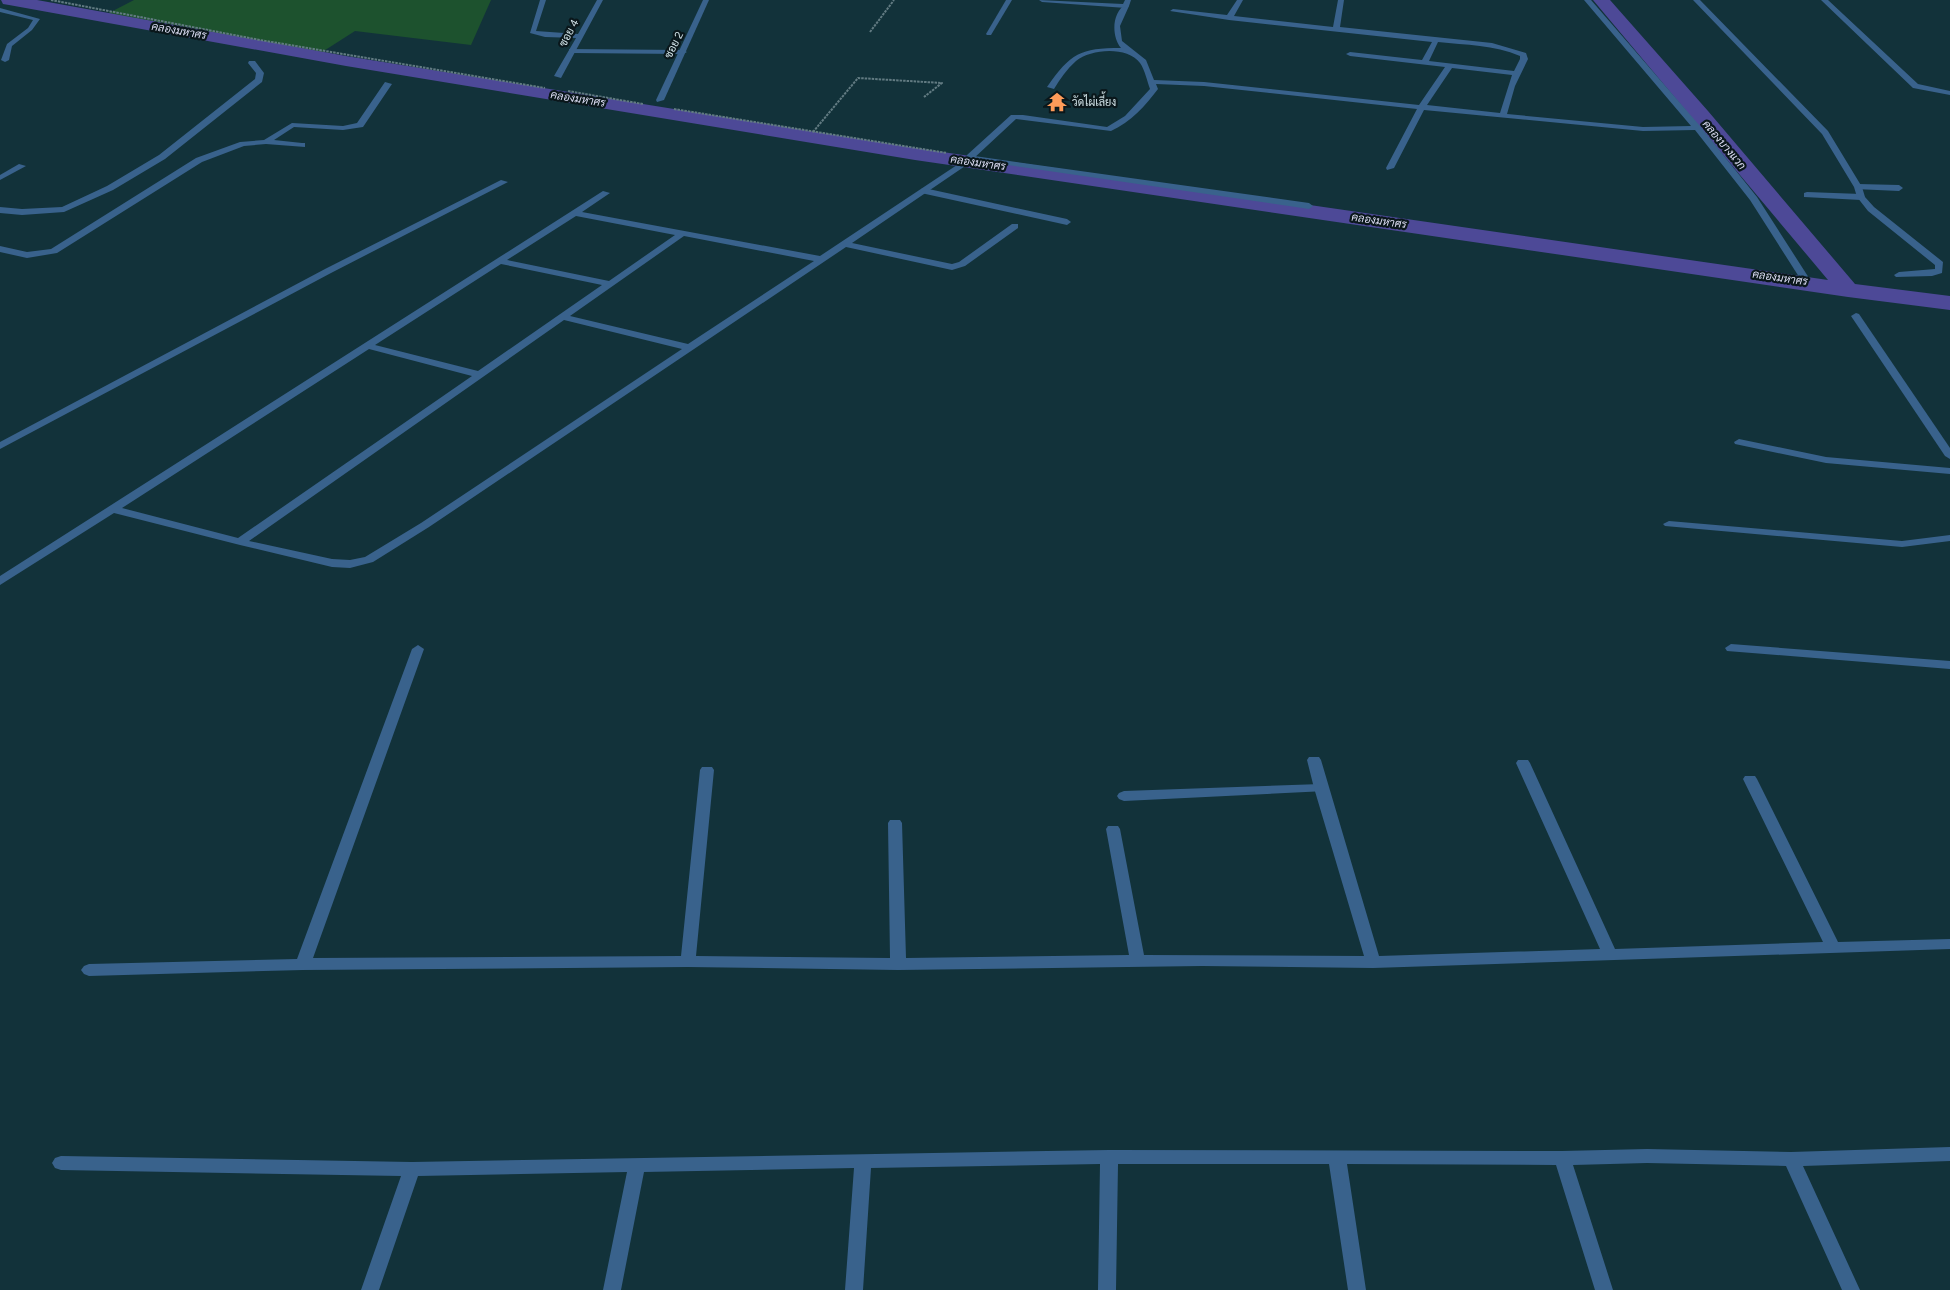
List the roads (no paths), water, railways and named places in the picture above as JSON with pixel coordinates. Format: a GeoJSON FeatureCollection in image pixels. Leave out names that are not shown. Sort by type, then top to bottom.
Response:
{"type":"FeatureCollection","features":[{"type":"Feature","properties":{"kind":"street"},"geometry":{"type":"LineString","coordinates":[[543,0],[532,32],[545,35],[580,36]]}},
{"type":"Feature","properties":{"kind":"street","name":"ซอย 4"},"geometry":{"type":"LineString","coordinates":[[558,76],[600,0]]}},
{"type":"Feature","properties":{"kind":"street","name":"ซอย 2"},"geometry":{"type":"LineString","coordinates":[[660,100],[706,0]]}},
{"type":"Feature","properties":{"kind":"street"},"geometry":{"type":"LineString","coordinates":[[989,34],[1009,0]]}},
{"type":"Feature","properties":{"kind":"street"},"geometry":{"type":"LineString","coordinates":[[113,509],[240,542],[332,563],[350,564],[369,560],[425,525],[691,348],[820,259],[959,167],[1014,117],[1108,129],[1116,126],[1142,103],[1154,89],[1143,62],[1127,50],[1117,36],[1117,26],[1127,3],[1042,0]]}},
{"type":"Feature","properties":{"kind":"street"},"geometry":{"type":"LineString","coordinates":[[1229,18],[1240,0]]}},
{"type":"Feature","properties":{"kind":"street"},"geometry":{"type":"LineString","coordinates":[[1336,29],[1341,0]]}},
{"type":"Feature","properties":{"kind":"street"},"geometry":{"type":"LineString","coordinates":[[1587,0],[1697,128],[1754,199],[1804,278]]}},
{"type":"Feature","properties":{"kind":"street"},"geometry":{"type":"LineString","coordinates":[[1696,0],[1826,133],[1858,187],[1861,196],[1882,219],[1940,264],[1939,271],[1932,273],[1899,275]]}},
{"type":"Feature","properties":{"kind":"street"},"geometry":{"type":"LineString","coordinates":[[1824,0],[1916,86],[1950,92]]}},
{"type":"Feature","properties":{"kind":"street"},"geometry":{"type":"LineString","coordinates":[[1,10],[37,19],[30,29],[9,44],[5,60]]}},
{"type":"Feature","properties":{"kind":"street"},"geometry":{"type":"LineString","coordinates":[[1173,11],[1436,40],[1516,51],[1523,55],[1524,59],[1515,73],[1503,116]]}},
{"type":"Feature","properties":{"kind":"street"},"geometry":{"type":"LineString","coordinates":[[1425,62],[1436,40]]}},
{"type":"Feature","properties":{"kind":"street"},"geometry":{"type":"LineString","coordinates":[[1051,87],[1064,67],[1084,52],[1127,50]]}},
{"type":"Feature","properties":{"kind":"street"},"geometry":{"type":"LineString","coordinates":[[572,51],[683,52]]}},
{"type":"Feature","properties":{"kind":"street"},"geometry":{"type":"LineString","coordinates":[[1350,54],[1515,73]]}},
{"type":"Feature","properties":{"kind":"street"},"geometry":{"type":"LineString","coordinates":[[0,210],[22,212],[64,209],[110,188],[147,167],[259,80],[260,73],[252,63]]}},
{"type":"Feature","properties":{"kind":"street"},"geometry":{"type":"LineString","coordinates":[[1390,168],[1421,108],[1450,66]]}},
{"type":"Feature","properties":{"kind":"street"},"geometry":{"type":"LineString","coordinates":[[1152,82],[1204,84],[1421,108],[1643,129],[1697,128]]}},
{"type":"Feature","properties":{"kind":"street"},"geometry":{"type":"LineString","coordinates":[[266,142],[292,125],[343,128],[360,125],[388,84]]}},
{"type":"Feature","properties":{"kind":"street"},"geometry":{"type":"LineString","coordinates":[[0,249],[23,255],[40,255],[54,251],[199,160],[243,144],[266,142],[302,145]]}},
{"type":"Feature","properties":{"kind":"street"},"geometry":{"type":"LineString","coordinates":[[970,158],[1309,206]]}},
{"type":"Feature","properties":{"kind":"street"},"geometry":{"type":"LineString","coordinates":[[0,178],[22,166]]}},
{"type":"Feature","properties":{"kind":"street"},"geometry":{"type":"LineString","coordinates":[[0,446],[328,271],[504,182]]}},
{"type":"Feature","properties":{"kind":"street"},"geometry":{"type":"LineString","coordinates":[[1858,187],[1899,188]]}},
{"type":"Feature","properties":{"kind":"street"},"geometry":{"type":"LineString","coordinates":[[924,191],[1067,222]]}},
{"type":"Feature","properties":{"kind":"street"},"geometry":{"type":"LineString","coordinates":[[0,581],[606,193]]}},
{"type":"Feature","properties":{"kind":"street"},"geometry":{"type":"LineString","coordinates":[[1807,195],[1861,196]]}},
{"type":"Feature","properties":{"kind":"street"},"geometry":{"type":"LineString","coordinates":[[574,214],[820,259]]}},
{"type":"Feature","properties":{"kind":"street"},"geometry":{"type":"LineString","coordinates":[[845,244],[952,267],[962,264],[1015,226]]}},
{"type":"Feature","properties":{"kind":"street"},"geometry":{"type":"LineString","coordinates":[[240,542],[682,234]]}},
{"type":"Feature","properties":{"kind":"street"},"geometry":{"type":"LineString","coordinates":[[500,261],[610,284]]}},
{"type":"Feature","properties":{"kind":"street"},"geometry":{"type":"LineString","coordinates":[[1856,316],[1950,456]]}},
{"type":"Feature","properties":{"kind":"street"},"geometry":{"type":"LineString","coordinates":[[562,317],[691,348]]}},
{"type":"Feature","properties":{"kind":"street"},"geometry":{"type":"LineString","coordinates":[[367,346],[480,375]]}},
{"type":"Feature","properties":{"kind":"street"},"geometry":{"type":"LineString","coordinates":[[1740,442],[1826,460],[1950,470]]}},
{"type":"Feature","properties":{"kind":"street"},"geometry":{"type":"LineString","coordinates":[[1670,524],[1902,544],[1950,538]]}},
{"type":"Feature","properties":{"kind":"street"},"geometry":{"type":"LineString","coordinates":[[1731,648],[1950,665]]}},
{"type":"Feature","properties":{"kind":"street"},"geometry":{"type":"LineString","coordinates":[[303,964],[418,649]]}},
{"type":"Feature","properties":{"kind":"street"},"geometry":{"type":"LineString","coordinates":[[1314,760],[1320,788],[1373,962]]}},
{"type":"Feature","properties":{"kind":"street"},"geometry":{"type":"LineString","coordinates":[[1523,763],[1611,956]]}},
{"type":"Feature","properties":{"kind":"street"},"geometry":{"type":"LineString","coordinates":[[688,961],[707,770]]}},
{"type":"Feature","properties":{"kind":"street"},"geometry":{"type":"LineString","coordinates":[[1750,780],[1833,947]]}},
{"type":"Feature","properties":{"kind":"street"},"geometry":{"type":"LineString","coordinates":[[1124,796],[1320,788]]}},
{"type":"Feature","properties":{"kind":"street"},"geometry":{"type":"LineString","coordinates":[[895,823],[898,964]]}},
{"type":"Feature","properties":{"kind":"street"},"geometry":{"type":"LineString","coordinates":[[1113,829],[1137,960]]}},
{"type":"Feature","properties":{"kind":"street"},"geometry":{"type":"LineString","coordinates":[[89,970],[303,964],[688,961],[898,964],[1137,960],[1373,962],[1950,944]]}},
{"type":"Feature","properties":{"kind":"street"},"geometry":{"type":"LineString","coordinates":[[61,1163],[412,1169],[1109,1157],[1562,1158],[1647,1156],[1791,1158],[1950,1154]]}},
{"type":"Feature","properties":{"kind":"street"},"geometry":{"type":"LineString","coordinates":[[1107,1290],[1109,1157]]}},
{"type":"Feature","properties":{"kind":"street"},"geometry":{"type":"LineString","coordinates":[[1338,1158],[1357,1290]]}},
{"type":"Feature","properties":{"kind":"street"},"geometry":{"type":"LineString","coordinates":[[1562,1158],[1604,1290]]}},
{"type":"Feature","properties":{"kind":"street"},"geometry":{"type":"LineString","coordinates":[[1791,1158],[1851,1290]]}},
{"type":"Feature","properties":{"kind":"street"},"geometry":{"type":"LineString","coordinates":[[854,1290],[863,1160]]}},
{"type":"Feature","properties":{"kind":"street"},"geometry":{"type":"LineString","coordinates":[[612,1290],[636,1164]]}},
{"type":"Feature","properties":{"kind":"street"},"geometry":{"type":"LineString","coordinates":[[370,1290],[412,1169]]}},
{"type":"Feature","properties":{"kind":"waterway","name":"คลองมหาศร"},"geometry":{"type":"LineString","coordinates":[[9,0],[346,61],[915,154],[1848,290]]}},
{"type":"Feature","properties":{"kind":"waterway","name":"คลองบางแวก"},"geometry":{"type":"LineString","coordinates":[[1601,0],[1701,115],[1848,290]]}},
{"type":"Feature","properties":{"kind":"waterway","name":"คลองมหาศร"},"geometry":{"type":"LineString","coordinates":[[1848,290],[1950,303]]}},
{"type":"Feature","properties":{"kind":"place","name":"วัดไผ่เลี้ยง"},"geometry":{"type":"Point","coordinates":[1057,102]}}]}
